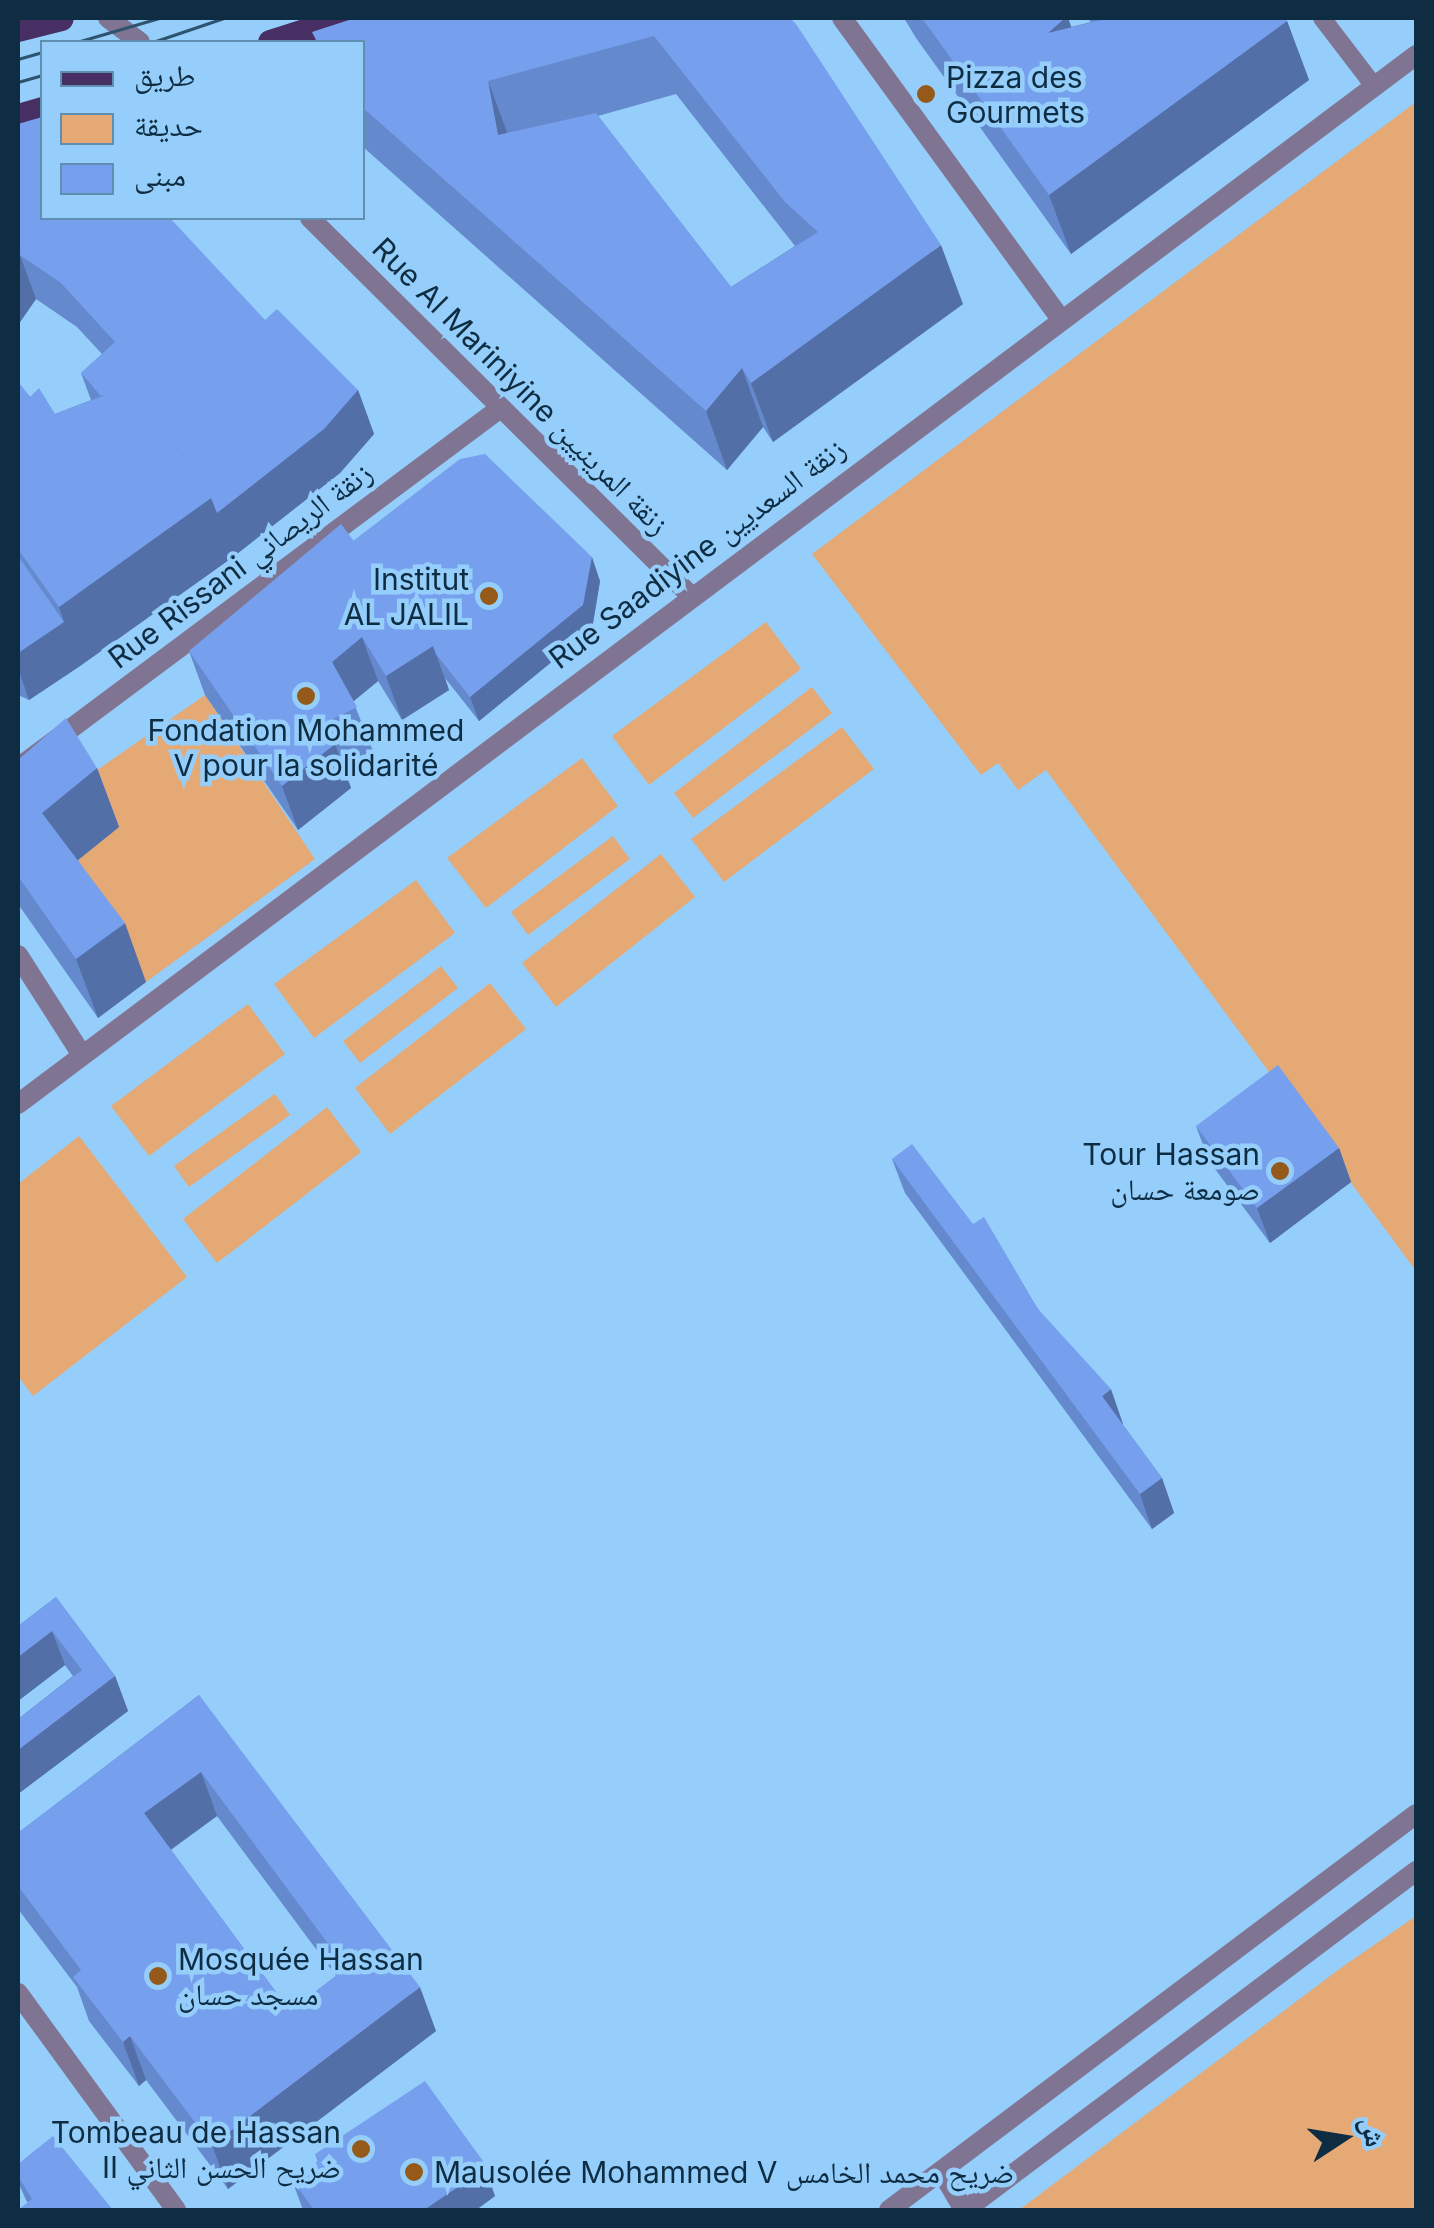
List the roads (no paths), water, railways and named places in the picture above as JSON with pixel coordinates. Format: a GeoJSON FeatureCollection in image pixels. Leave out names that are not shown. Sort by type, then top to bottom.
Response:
{"type":"FeatureCollection","features":[{"type":"Feature","properties":{"kind":"main road"},"geometry":{"type":"LineString","coordinates":[[18,29],[61,18]]}},
{"type":"Feature","properties":{"kind":"main road"},"geometry":{"type":"LineString","coordinates":[[276,40],[345,18]]}},
{"type":"Feature","properties":{"kind":"street"},"geometry":{"type":"LineString","coordinates":[[108,18],[137,40]]}},
{"type":"Feature","properties":{"kind":"street"},"geometry":{"type":"LineString","coordinates":[[842,18],[1061,319]]}},
{"type":"Feature","properties":{"kind":"street","name":"Rue Saadiyine زنقة السعديين"},"geometry":{"type":"LineString","coordinates":[[18,1104],[690,595],[1416,56]]}},
{"type":"Feature","properties":{"kind":"street","name":"Rue Al Mariniyine زنقة المرينيين"},"geometry":{"type":"LineString","coordinates":[[312,220],[498,410],[690,595]]}},
{"type":"Feature","properties":{"kind":"street","name":"Rue Rissani زنقة الريصاني"},"geometry":{"type":"LineString","coordinates":[[18,768],[498,410]]}},
{"type":"Feature","properties":{"kind":"street"},"geometry":{"type":"LineString","coordinates":[[18,955],[82,1055]]}},
{"type":"Feature","properties":{"kind":"street"},"geometry":{"type":"LineString","coordinates":[[889,2210],[944,2174],[1416,1814]]}},
{"type":"Feature","properties":{"kind":"street"},"geometry":{"type":"LineString","coordinates":[[944,2174],[964,2210],[1416,1871]]}},
{"type":"Feature","properties":{"kind":"street"},"geometry":{"type":"LineString","coordinates":[[18,1993],[176,2210]]}},
{"type":"Feature","properties":{"kind":"lane"},"geometry":{"type":"LineString","coordinates":[[1322,18],[1374,86]]}},
{"type":"Feature","properties":{"kind":"tram line"},"geometry":{"type":"LineString","coordinates":[[84,40],[159,18]]}},
{"type":"Feature","properties":{"kind":"tram line"},"geometry":{"type":"LineString","coordinates":[[159,40],[224,18]]}},
{"type":"Feature","properties":{"kind":"tram line"},"geometry":{"type":"LineString","coordinates":[[18,59],[40,53]]}},
{"type":"Feature","properties":{"kind":"tram line"},"geometry":{"type":"LineString","coordinates":[[18,82],[40,76]]}},
{"type":"Feature","properties":{"kind":"place","name":"Pizza des Gourmets"},"geometry":{"type":"Point","coordinates":[926,94]}},
{"type":"Feature","properties":{"kind":"place","name":"Institut AL JALIL"},"geometry":{"type":"Point","coordinates":[489,596]}},
{"type":"Feature","properties":{"kind":"place","name":"Fondation Mohammed V pour la solidarité"},"geometry":{"type":"Point","coordinates":[306,696]}},
{"type":"Feature","properties":{"kind":"place","name":"Tour Hassan صومعة حسان"},"geometry":{"type":"Point","coordinates":[1280,1171]}},
{"type":"Feature","properties":{"kind":"place","name":"Mosquée Hassan مسجد حسان"},"geometry":{"type":"Point","coordinates":[158,1976]}},
{"type":"Feature","properties":{"kind":"place","name":"Tombeau de Hassan II ضريح الحسن الثاني"},"geometry":{"type":"Point","coordinates":[361,2149]}},
{"type":"Feature","properties":{"kind":"place","name":"Mausolée Mohammed V ضريح محمد الخامس"},"geometry":{"type":"Point","coordinates":[414,2172]}}]}
